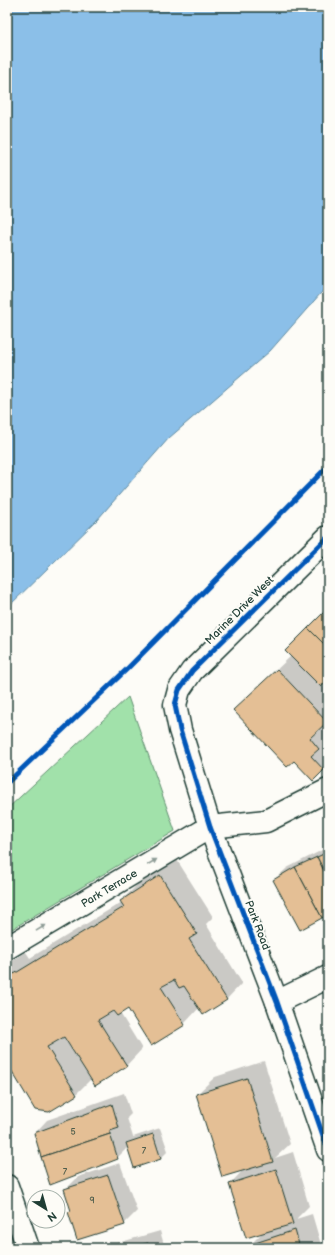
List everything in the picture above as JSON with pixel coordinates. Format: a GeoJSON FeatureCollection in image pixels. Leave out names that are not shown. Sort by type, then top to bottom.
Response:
{"type":"FeatureCollection","features":[{"type":"Feature","properties":{"kind":"street","name":"Marine Drive West"},"geometry":{"type":"LineString","coordinates":[[175,705],[179,690],[192,671],[328,537]]}},
{"type":"Feature","properties":{"kind":"street","name":"Park Road"},"geometry":{"type":"LineString","coordinates":[[175,705],[180,730],[210,827],[277,1002],[328,1150]]}},
{"type":"Feature","properties":{"kind":"street"},"geometry":{"type":"LineString","coordinates":[[210,827],[266,821],[328,790]]}},
{"type":"Feature","properties":{"kind":"street","name":"Park Terrace"},"geometry":{"type":"LineString","coordinates":[[7,948],[210,827]]}},
{"type":"Feature","properties":{"kind":"street"},"geometry":{"type":"LineString","coordinates":[[277,1002],[328,977]]}},
{"type":"Feature","properties":{"kind":"street"},"geometry":{"type":"LineString","coordinates":[[7,1186],[28,1248]]}},
{"type":"Feature","properties":{"kind":"green space"},"geometry":{"type":"Polygon","coordinates":[[[128,697],[175,831],[7,932],[7,809],[128,697]]]}},
{"type":"Feature","properties":{"kind":"water"},"geometry":{"type":"Polygon","coordinates":[[[7,7],[328,7],[328,285],[270,351],[169,438],[97,520],[7,608],[7,7]]]}},
{"type":"Feature","properties":{"kind":"building"},"geometry":{"type":"Polygon","coordinates":[[[328,608],[328,648],[308,628],[328,608]]]}},
{"type":"Feature","properties":{"kind":"building"},"geometry":{"type":"Polygon","coordinates":[[[308,628],[328,648],[328,681],[321,687],[285,651],[308,628]]]}},
{"type":"Feature","properties":{"kind":"building"},"geometry":{"type":"Polygon","coordinates":[[[277,669],[327,722],[310,738],[319,749],[311,756],[324,770],[313,781],[294,761],[287,767],[233,710],[277,669]]]}},
{"type":"Feature","properties":{"kind":"building"},"geometry":{"type":"Polygon","coordinates":[[[328,852],[328,879],[317,857],[328,852]]]}},
{"type":"Feature","properties":{"kind":"building"},"geometry":{"type":"Polygon","coordinates":[[[317,857],[328,879],[328,915],[322,918],[295,867],[317,857]]]}},
{"type":"Feature","properties":{"kind":"building"},"geometry":{"type":"Polygon","coordinates":[[[295,867],[322,918],[300,930],[273,880],[295,867]]]}},
{"type":"Feature","properties":{"kind":"building"},"geometry":{"type":"Polygon","coordinates":[[[160,875],[197,934],[189,939],[227,1000],[203,1015],[184,986],[179,988],[174,980],[161,987],[185,1025],[151,1046],[128,1009],[117,1016],[113,1011],[98,1020],[127,1066],[95,1086],[64,1037],[47,1047],[77,1095],[49,1112],[35,1110],[7,1063],[7,969],[10,968],[14,974],[124,907],[120,901],[160,875]]]}},
{"type":"Feature","properties":{"kind":"building"},"geometry":{"type":"Polygon","coordinates":[[[247,1078],[273,1162],[222,1177],[196,1094],[247,1078]]]}},
{"type":"Feature","properties":{"kind":"building"},"geometry":{"type":"Polygon","coordinates":[[[112,1104],[119,1128],[110,1131],[110,1134],[41,1157],[34,1133],[112,1104]]]}},
{"type":"Feature","properties":{"kind":"building"},"geometry":{"type":"Polygon","coordinates":[[[110,1134],[118,1159],[50,1185],[41,1157],[110,1134]]]}},
{"type":"Feature","properties":{"kind":"building"},"geometry":{"type":"Polygon","coordinates":[[[153,1134],[161,1159],[134,1168],[126,1143],[153,1134]]]}},
{"type":"Feature","properties":{"kind":"building"},"geometry":{"type":"Polygon","coordinates":[[[276,1169],[293,1224],[246,1238],[229,1184],[276,1169]]]}},
{"type":"Feature","properties":{"kind":"building"},"geometry":{"type":"Polygon","coordinates":[[[108,1175],[125,1225],[77,1240],[68,1212],[71,1211],[66,1195],[66,1189],[64,1189],[108,1175]]]}},
{"type":"Feature","properties":{"kind":"building"},"geometry":{"type":"Polygon","coordinates":[[[295,1230],[300,1248],[250,1248],[249,1245],[295,1230]]]}},
{"type":"Feature","properties":{"kind":"building"},"geometry":{"type":"Polygon","coordinates":[[[148,1243],[149,1248],[129,1248],[148,1243]]]}},
{"type":"Feature","properties":{"kind":"cycle path"},"geometry":{"type":"LineString","coordinates":[[7,783],[126,670],[328,466]]}},
{"type":"Feature","properties":{"kind":"cycle path"},"geometry":{"type":"LineString","coordinates":[[328,537],[192,671],[179,690],[175,705],[180,730],[210,827],[277,1002],[328,1150]]}}]}
